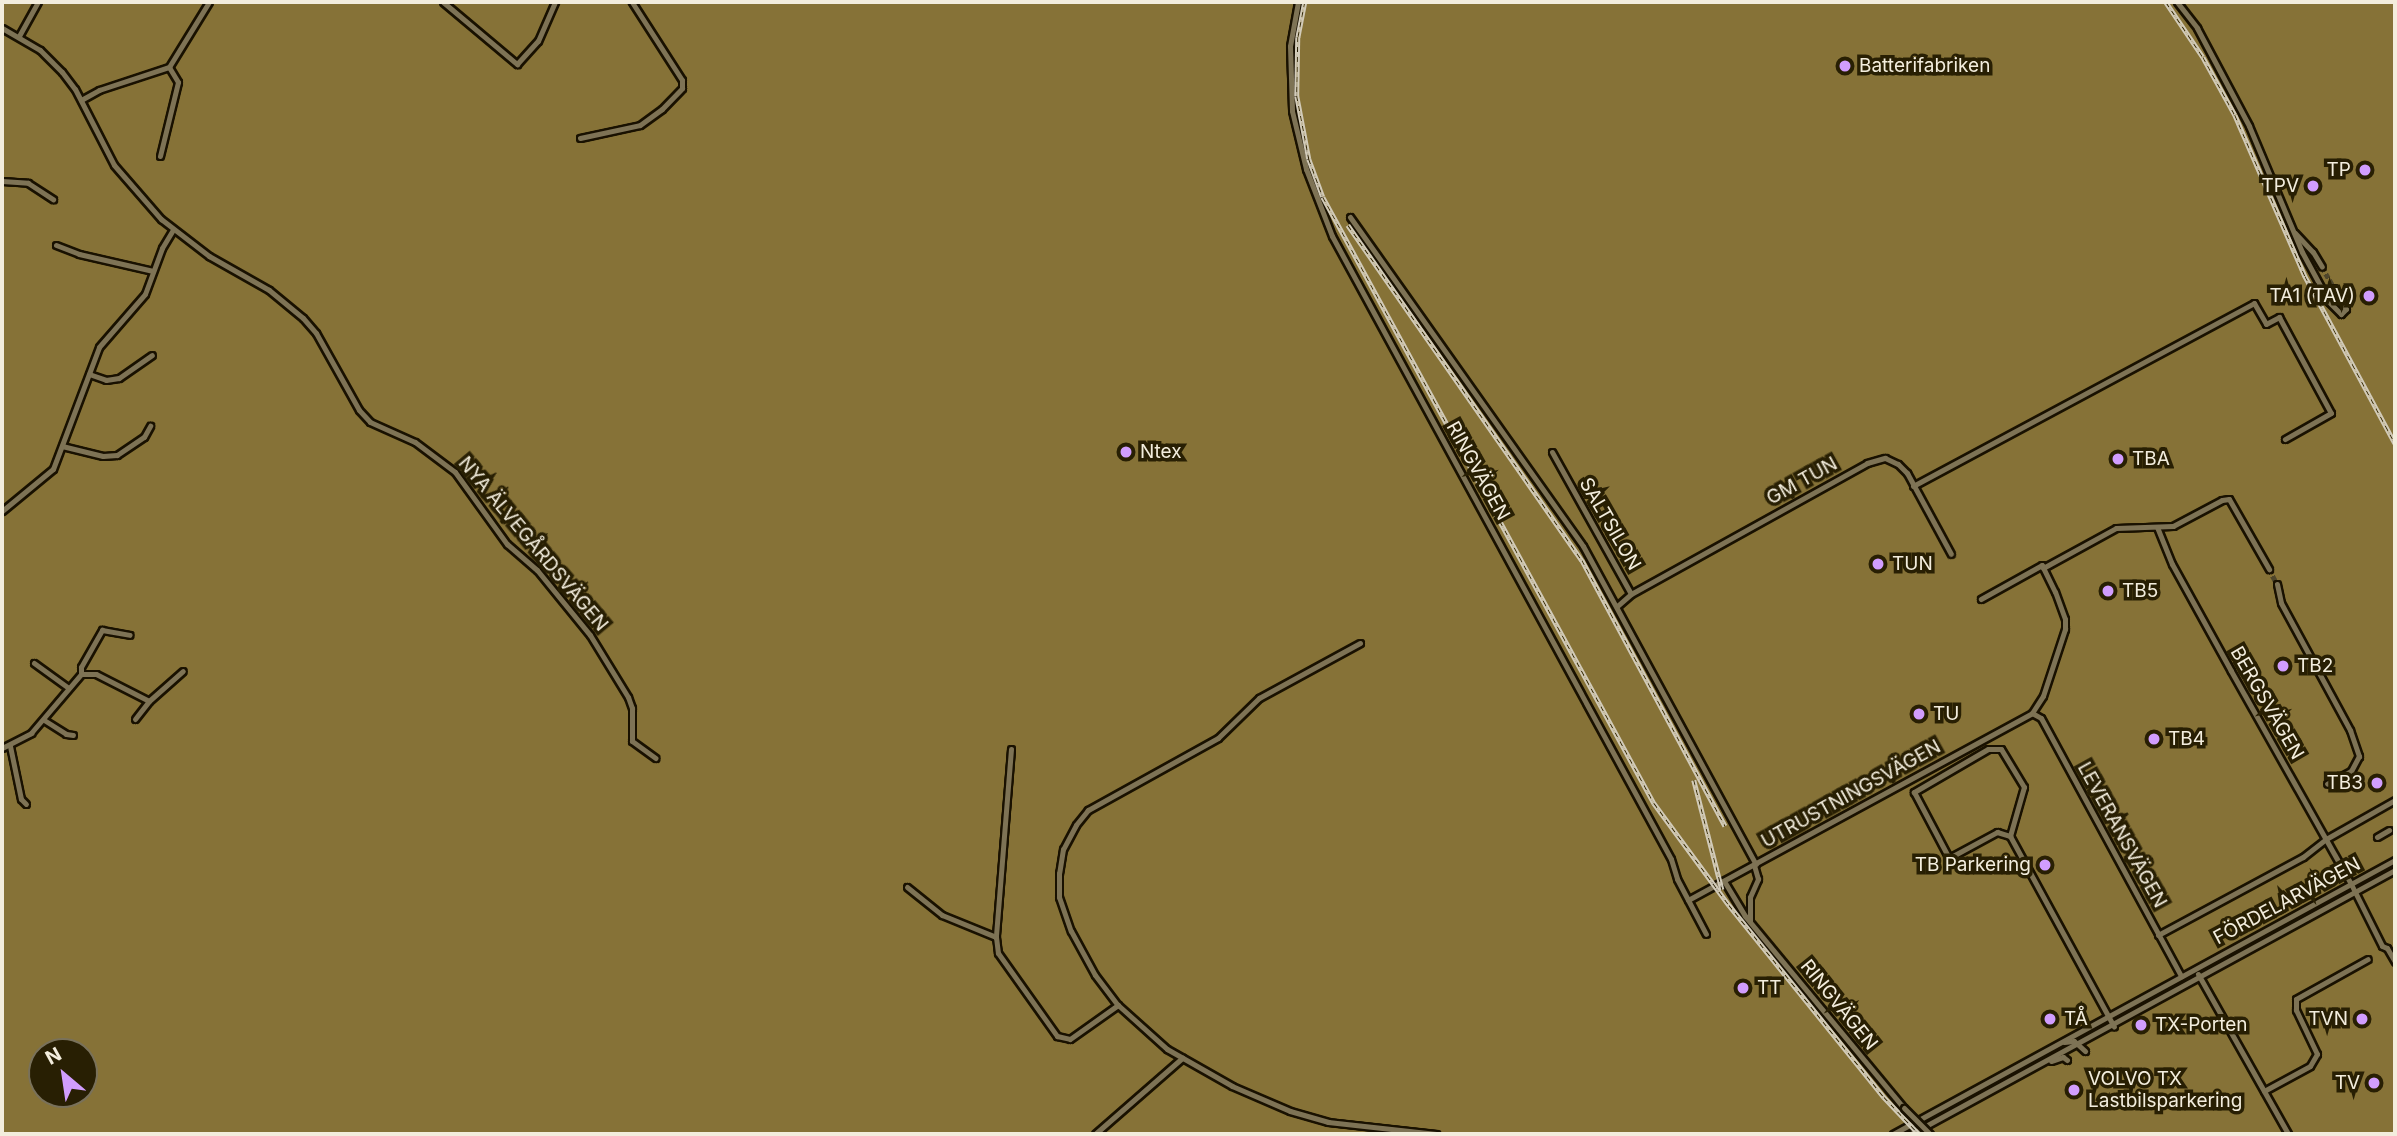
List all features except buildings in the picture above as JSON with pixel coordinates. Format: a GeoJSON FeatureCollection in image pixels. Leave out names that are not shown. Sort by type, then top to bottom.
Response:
{"type":"FeatureCollection","features":[{"type":"Feature","properties":{"kind":"street"},"geometry":{"type":"LineString","coordinates":[[19,36],[38,2]]}},
{"type":"Feature","properties":{"kind":"street"},"geometry":{"type":"LineString","coordinates":[[80,100],[99,90],[169,66],[209,2]]}},
{"type":"Feature","properties":{"kind":"street"},"geometry":{"type":"LineString","coordinates":[[443,2],[517,64],[538,41],[555,2]]}},
{"type":"Feature","properties":{"kind":"street"},"geometry":{"type":"LineString","coordinates":[[580,138],[639,125],[662,109],[682,88],[678,74],[632,2]]}},
{"type":"Feature","properties":{"kind":"street","name":"RINGVÄGEN"},"geometry":{"type":"LineString","coordinates":[[1298,2],[1290,46],[1290,91],[1299,145],[1318,204],[1348,267],[1671,859],[1676,879],[1706,933]]}},
{"type":"Feature","properties":{"kind":"street"},"geometry":{"type":"LineString","coordinates":[[2177,2],[2197,28],[2249,126],[2293,230],[2329,302],[2338,313],[2345,313],[2346,309],[2334,288]]}},
{"type":"Feature","properties":{"kind":"street","name":"NYA ÄLVEGÅRDSVÄGEN"},"geometry":{"type":"LineString","coordinates":[[2,28],[19,36],[47,56],[71,83],[114,165],[173,230],[209,256],[269,290],[303,318],[316,333],[359,410],[370,422],[415,442],[455,472],[508,544],[537,570],[590,635],[628,696],[632,708],[632,741],[655,758]]}},
{"type":"Feature","properties":{"kind":"street"},"geometry":{"type":"LineString","coordinates":[[160,156],[178,82],[169,66]]}},
{"type":"Feature","properties":{"kind":"street"},"geometry":{"type":"LineString","coordinates":[[2,181],[28,183],[54,199]]}},
{"type":"Feature","properties":{"kind":"street"},"geometry":{"type":"LineString","coordinates":[[1350,217],[1583,546],[1755,865],[1758,879],[1750,897],[1750,921]]}},
{"type":"Feature","properties":{"kind":"street"},"geometry":{"type":"LineString","coordinates":[[2,511],[48,476],[99,347],[145,294],[173,230]]}},
{"type":"Feature","properties":{"kind":"street"},"geometry":{"type":"LineString","coordinates":[[2293,230],[2313,251],[2322,267]]}},
{"type":"Feature","properties":{"kind":"street"},"geometry":{"type":"LineString","coordinates":[[56,245],[79,254],[153,271]]}},
{"type":"Feature","properties":{"kind":"street"},"geometry":{"type":"LineString","coordinates":[[1913,486],[2254,303],[2266,324],[2279,317],[2331,413],[2285,439]]}},
{"type":"Feature","properties":{"kind":"street"},"geometry":{"type":"LineString","coordinates":[[89,374],[106,380],[119,379],[152,355]]}},
{"type":"Feature","properties":{"kind":"street"},"geometry":{"type":"LineString","coordinates":[[62,446],[103,456],[117,455],[144,437],[150,426]]}},
{"type":"Feature","properties":{"kind":"street","name":"SALTSILON"},"geometry":{"type":"LineString","coordinates":[[1552,452],[1631,594],[1617,607]]}},
{"type":"Feature","properties":{"kind":"street","name":"GM TUN"},"geometry":{"type":"LineString","coordinates":[[1631,594],[1874,460],[1885,458],[1898,464],[1951,554]]}},
{"type":"Feature","properties":{"kind":"street"},"geometry":{"type":"LineString","coordinates":[[1980,599],[2116,528],[2173,526],[2222,500],[2229,499],[2269,569]]}},
{"type":"Feature","properties":{"kind":"street","name":"BERGSVÄGEN"},"geometry":{"type":"LineString","coordinates":[[2157,527],[2179,576],[2351,884],[2353,893],[2382,946],[2387,948],[2395,962]]}},
{"type":"Feature","properties":{"kind":"street"},"geometry":{"type":"LineString","coordinates":[[2032,713],[2043,696],[2065,629],[2065,619],[2042,566]]}},
{"type":"Feature","properties":{"kind":"street"},"geometry":{"type":"LineString","coordinates":[[2277,584],[2281,603],[2350,730],[2359,756],[2351,771],[2327,784]]}},
{"type":"Feature","properties":{"kind":"street"},"geometry":{"type":"LineString","coordinates":[[81,674],[81,667],[102,630],[130,635]]}},
{"type":"Feature","properties":{"kind":"street"},"geometry":{"type":"LineString","coordinates":[[1360,643],[1259,698],[1218,738],[1094,805],[1076,825],[1060,859],[1059,897],[1077,945],[1118,1005],[1147,1033],[1182,1058],[1241,1090],[1306,1116],[1340,1124],[1436,1134]]}},
{"type":"Feature","properties":{"kind":"street"},"geometry":{"type":"LineString","coordinates":[[34,663],[67,687]]}},
{"type":"Feature","properties":{"kind":"street"},"geometry":{"type":"LineString","coordinates":[[135,719],[149,701],[183,671]]}},
{"type":"Feature","properties":{"kind":"street"},"geometry":{"type":"LineString","coordinates":[[2,748],[27,737],[44,720],[67,687],[81,674],[96,674],[149,701]]}},
{"type":"Feature","properties":{"kind":"street","name":"UTRUSTNINGSVÄGEN"},"geometry":{"type":"LineString","coordinates":[[1724,881],[2032,713]]}},
{"type":"Feature","properties":{"kind":"street","name":"LEVERANSVÄGEN"},"geometry":{"type":"LineString","coordinates":[[2032,713],[2040,718],[2181,976]]}},
{"type":"Feature","properties":{"kind":"street"},"geometry":{"type":"LineString","coordinates":[[44,720],[66,734],[73,735]]}},
{"type":"Feature","properties":{"kind":"street"},"geometry":{"type":"LineString","coordinates":[[10,746],[21,799],[26,804]]}},
{"type":"Feature","properties":{"kind":"street"},"geometry":{"type":"LineString","coordinates":[[1011,748],[996,937],[998,953],[1057,1036],[1070,1039],[1118,1005]]}},
{"type":"Feature","properties":{"kind":"street"},"geometry":{"type":"LineString","coordinates":[[2010,836],[2024,787],[2001,749],[1989,749],[1914,792],[1949,858],[1997,832],[2010,836],[2111,1021]]}},
{"type":"Feature","properties":{"kind":"street"},"geometry":{"type":"LineString","coordinates":[[2158,935],[2304,857],[2326,839],[2395,800]]}},
{"type":"Feature","properties":{"kind":"street"},"geometry":{"type":"LineString","coordinates":[[2377,837],[2389,830]]}},
{"type":"Feature","properties":{"kind":"street","name":"FÖRDELARVÄGEN"},"geometry":{"type":"LineString","coordinates":[[2198,974],[2395,860]]}},
{"type":"Feature","properties":{"kind":"street","name":"FÖRDELARVÄGEN"},"geometry":{"type":"LineString","coordinates":[[2198,974],[2395,870]]}},
{"type":"Feature","properties":{"kind":"street"},"geometry":{"type":"LineString","coordinates":[[1688,900],[1724,881]]}},
{"type":"Feature","properties":{"kind":"street","name":"RINGVÄGEN"},"geometry":{"type":"LineString","coordinates":[[1724,881],[1734,901],[1750,921],[1904,1108],[1930,1134]]}},
{"type":"Feature","properties":{"kind":"street"},"geometry":{"type":"LineString","coordinates":[[907,887],[942,915],[996,937]]}},
{"type":"Feature","properties":{"kind":"street"},"geometry":{"type":"LineString","coordinates":[[2264,1091],[2310,1066],[2317,1054],[2296,1010],[2296,999],[2368,959]]}},
{"type":"Feature","properties":{"kind":"street"},"geometry":{"type":"LineString","coordinates":[[2054,1045],[2111,1021],[2198,974]]}},
{"type":"Feature","properties":{"kind":"street"},"geometry":{"type":"LineString","coordinates":[[1911,1134],[2091,1036],[2181,976],[2198,974]]}},
{"type":"Feature","properties":{"kind":"street"},"geometry":{"type":"LineString","coordinates":[[2198,974],[2288,1134]]}},
{"type":"Feature","properties":{"kind":"street"},"geometry":{"type":"LineString","coordinates":[[2067,1041],[2077,1043],[2085,1051],[2091,1036],[2111,1021]]}},
{"type":"Feature","properties":{"kind":"street"},"geometry":{"type":"LineString","coordinates":[[1893,1134],[2054,1045],[2111,1021]]}},
{"type":"Feature","properties":{"kind":"street"},"geometry":{"type":"LineString","coordinates":[[2038,1064],[2058,1057],[2067,1060]]}},
{"type":"Feature","properties":{"kind":"street"},"geometry":{"type":"LineString","coordinates":[[1095,1134],[1182,1058]]}},
{"type":"Feature","properties":{"kind":"shaded area"},"geometry":{"type":"Polygon","coordinates":[[[2,2],[2395,2],[2395,1134],[2,1134],[2,2]]]}},
{"type":"Feature","properties":{"kind":"tunnel"},"geometry":{"type":"LineString","coordinates":[[2322,267],[2334,288]]}},
{"type":"Feature","properties":{"kind":"tunnel"},"geometry":{"type":"LineString","coordinates":[[2269,569],[2277,584]]}},
{"type":"Feature","properties":{"kind":"railway"},"geometry":{"type":"LineString","coordinates":[[1305,2],[1298,37],[1297,96],[1309,159],[1323,197],[1654,803],[1729,905],[1884,1097],[1919,1134]]}},
{"type":"Feature","properties":{"kind":"railway"},"geometry":{"type":"LineString","coordinates":[[2166,2],[2203,57],[2235,115],[2305,276],[2395,443]]}},
{"type":"Feature","properties":{"kind":"railway"},"geometry":{"type":"LineString","coordinates":[[1348,225],[1582,560],[1725,826]]}},
{"type":"Feature","properties":{"kind":"railway"},"geometry":{"type":"LineString","coordinates":[[1694,780],[1722,889]]}},
{"type":"Feature","properties":{"kind":"place","name":"Batterifabriken"},"geometry":{"type":"Point","coordinates":[1845,66]}},
{"type":"Feature","properties":{"kind":"place","name":"TP"},"geometry":{"type":"Point","coordinates":[2365,170]}},
{"type":"Feature","properties":{"kind":"place","name":"TPV"},"geometry":{"type":"Point","coordinates":[2313,186]}},
{"type":"Feature","properties":{"kind":"place","name":"TA1 (TAV)"},"geometry":{"type":"Point","coordinates":[2369,296]}},
{"type":"Feature","properties":{"kind":"place","name":"Ntex"},"geometry":{"type":"Point","coordinates":[1126,452]}},
{"type":"Feature","properties":{"kind":"place","name":"TBA"},"geometry":{"type":"Point","coordinates":[2118,459]}},
{"type":"Feature","properties":{"kind":"place","name":"TUN"},"geometry":{"type":"Point","coordinates":[1878,564]}},
{"type":"Feature","properties":{"kind":"place","name":"TB5"},"geometry":{"type":"Point","coordinates":[2108,591]}},
{"type":"Feature","properties":{"kind":"place","name":"TB2"},"geometry":{"type":"Point","coordinates":[2283,666]}},
{"type":"Feature","properties":{"kind":"place","name":"TU"},"geometry":{"type":"Point","coordinates":[1919,714]}},
{"type":"Feature","properties":{"kind":"place","name":"TB4"},"geometry":{"type":"Point","coordinates":[2154,739]}},
{"type":"Feature","properties":{"kind":"place","name":"TB3"},"geometry":{"type":"Point","coordinates":[2377,783]}},
{"type":"Feature","properties":{"kind":"place","name":"TB Parkering"},"geometry":{"type":"Point","coordinates":[2045,865]}},
{"type":"Feature","properties":{"kind":"place","name":"TT"},"geometry":{"type":"Point","coordinates":[1743,988]}},
{"type":"Feature","properties":{"kind":"place","name":"TÅ"},"geometry":{"type":"Point","coordinates":[2050,1019]}},
{"type":"Feature","properties":{"kind":"place","name":"TVN"},"geometry":{"type":"Point","coordinates":[2362,1019]}},
{"type":"Feature","properties":{"kind":"place","name":"TX-Porten"},"geometry":{"type":"Point","coordinates":[2141,1025]}},
{"type":"Feature","properties":{"kind":"place","name":"TV"},"geometry":{"type":"Point","coordinates":[2374,1083]}},
{"type":"Feature","properties":{"kind":"place","name":"VOLVO TX Lastbilsparkering"},"geometry":{"type":"Point","coordinates":[2074,1090]}}]}
